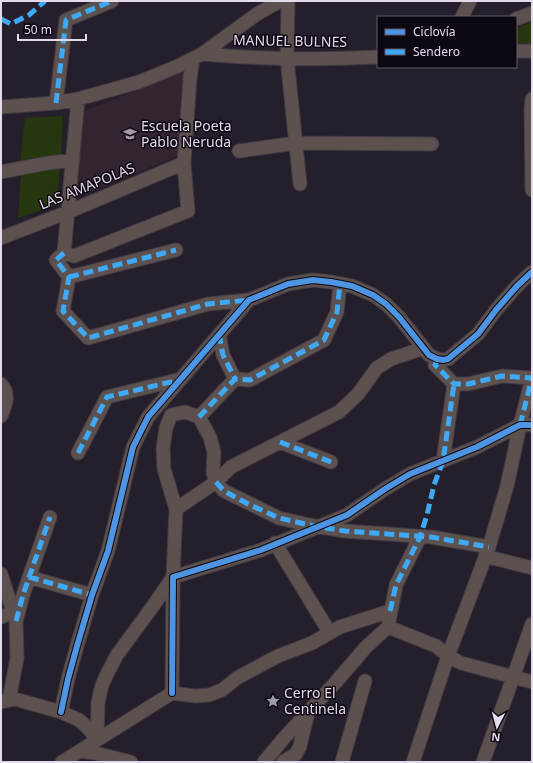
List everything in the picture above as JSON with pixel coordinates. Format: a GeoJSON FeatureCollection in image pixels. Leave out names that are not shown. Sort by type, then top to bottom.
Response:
{"type":"FeatureCollection","features":[{"type":"Feature","properties":{"kind":"street"},"geometry":{"type":"LineString","coordinates":[[56,103],[66,20],[112,1]]}},
{"type":"Feature","properties":{"kind":"street","name":"MANUEL BULNES"},"geometry":{"type":"LineString","coordinates":[[1,107],[56,103],[78,99],[139,82],[198,57],[257,14],[280,1]]}},
{"type":"Feature","properties":{"kind":"street"},"geometry":{"type":"LineString","coordinates":[[288,1],[287,58],[300,184]]}},
{"type":"Feature","properties":{"kind":"street"},"geometry":{"type":"LineString","coordinates":[[462,16],[470,1]]}},
{"type":"Feature","properties":{"kind":"street"},"geometry":{"type":"LineString","coordinates":[[517,19],[532,13]]}},
{"type":"Feature","properties":{"kind":"street"},"geometry":{"type":"LineString","coordinates":[[517,51],[532,51]]}},
{"type":"Feature","properties":{"kind":"street"},"geometry":{"type":"LineString","coordinates":[[64,254],[74,256],[188,211],[184,163],[190,78],[198,57]]}},
{"type":"Feature","properties":{"kind":"street","name":"MANUEL BULNES"},"geometry":{"type":"LineString","coordinates":[[198,57],[377,57]]}},
{"type":"Feature","properties":{"kind":"street"},"geometry":{"type":"LineString","coordinates":[[78,99],[64,254],[56,260],[69,277],[63,311],[88,338],[208,304],[249,300],[288,284],[313,280],[352,286],[380,299],[399,317],[429,355],[443,360],[448,359],[478,334],[496,310],[517,286],[532,272]]}},
{"type":"Feature","properties":{"kind":"street"},"geometry":{"type":"LineString","coordinates":[[532,106],[532,190]]}},
{"type":"Feature","properties":{"kind":"street"},"geometry":{"type":"LineString","coordinates":[[238,151],[296,143],[432,144]]}},
{"type":"Feature","properties":{"kind":"street"},"geometry":{"type":"LineString","coordinates":[[1,172],[73,160]]}},
{"type":"Feature","properties":{"kind":"street","name":"LAS AMAPOLAS"},"geometry":{"type":"LineString","coordinates":[[1,238],[68,212],[184,163]]}},
{"type":"Feature","properties":{"kind":"street"},"geometry":{"type":"LineString","coordinates":[[69,277],[176,250]]}},
{"type":"Feature","properties":{"kind":"street"},"geometry":{"type":"LineString","coordinates":[[235,379],[250,380],[324,340],[337,312],[340,284]]}},
{"type":"Feature","properties":{"kind":"street"},"geometry":{"type":"LineString","coordinates":[[62,712],[68,679],[92,596],[110,544],[133,447],[148,417],[249,300]]}},
{"type":"Feature","properties":{"kind":"street"},"geometry":{"type":"LineString","coordinates":[[219,334],[223,355],[235,379]]}},
{"type":"Feature","properties":{"kind":"street"},"geometry":{"type":"LineString","coordinates":[[176,509],[216,482],[231,467],[339,412],[358,394],[377,368],[391,359],[424,348]]}},
{"type":"Feature","properties":{"kind":"street"},"geometry":{"type":"LineString","coordinates":[[413,762],[448,656],[487,552],[526,425],[532,378],[502,376],[468,384],[454,384],[435,365],[437,359]]}},
{"type":"Feature","properties":{"kind":"street"},"geometry":{"type":"LineString","coordinates":[[78,453],[107,397],[180,379]]}},
{"type":"Feature","properties":{"kind":"street"},"geometry":{"type":"LineString","coordinates":[[199,417],[235,379]]}},
{"type":"Feature","properties":{"kind":"street"},"geometry":{"type":"LineString","coordinates":[[1,384],[5,389],[7,398],[1,416]]}},
{"type":"Feature","properties":{"kind":"street"},"geometry":{"type":"LineString","coordinates":[[443,461],[454,384]]}},
{"type":"Feature","properties":{"kind":"street"},"geometry":{"type":"LineString","coordinates":[[172,692],[173,577],[176,509],[164,469],[162,448],[166,428],[171,415],[185,412],[199,417],[210,437],[214,452],[213,474],[216,482],[224,491],[279,518],[318,527],[345,531],[431,537],[487,552],[532,568]]}},
{"type":"Feature","properties":{"kind":"street"},"geometry":{"type":"LineString","coordinates":[[97,739],[98,703],[106,674],[117,655],[173,577],[261,550],[347,515],[410,474],[526,425]]}},
{"type":"Feature","properties":{"kind":"street"},"geometry":{"type":"LineString","coordinates":[[280,442],[331,462]]}},
{"type":"Feature","properties":{"kind":"street"},"geometry":{"type":"LineString","coordinates":[[10,617],[29,577],[50,517]]}},
{"type":"Feature","properties":{"kind":"street"},"geometry":{"type":"LineString","coordinates":[[264,762],[366,647],[388,627],[396,585],[420,537]]}},
{"type":"Feature","properties":{"kind":"street"},"geometry":{"type":"LineString","coordinates":[[276,543],[330,633]]}},
{"type":"Feature","properties":{"kind":"street"},"geometry":{"type":"LineString","coordinates":[[1,574],[17,658],[5,701],[21,701],[62,712],[83,723],[97,739]]}},
{"type":"Feature","properties":{"kind":"street"},"geometry":{"type":"LineString","coordinates":[[29,577],[92,596]]}},
{"type":"Feature","properties":{"kind":"street"},"geometry":{"type":"LineString","coordinates":[[62,762],[172,692],[195,696],[209,695],[222,690],[237,678],[278,656],[312,643],[340,627],[390,612]]}},
{"type":"Feature","properties":{"kind":"street"},"geometry":{"type":"LineString","coordinates":[[483,762],[532,624]]}},
{"type":"Feature","properties":{"kind":"street"},"geometry":{"type":"LineString","coordinates":[[388,627],[436,646],[448,656],[461,663],[532,682]]}},
{"type":"Feature","properties":{"kind":"street"},"geometry":{"type":"LineString","coordinates":[[342,762],[365,681]]}},
{"type":"Feature","properties":{"kind":"street"},"geometry":{"type":"LineString","coordinates":[[283,762],[297,758],[308,713]]}},
{"type":"Feature","properties":{"kind":"street"},"geometry":{"type":"LineString","coordinates":[[80,751],[95,753],[111,759],[131,762]]}},
{"type":"Feature","properties":{"kind":"shaded area","name":"Escuela Poeta Pablo Neruda"},"geometry":{"type":"Polygon","coordinates":[[[184,72],[177,156],[74,199],[85,111],[184,72]]]}},
{"type":"Feature","properties":{"kind":"green space"},"geometry":{"type":"Polygon","coordinates":[[[532,22],[532,43],[517,43],[517,28],[532,22]]]}},
{"type":"Feature","properties":{"kind":"green space"},"geometry":{"type":"Polygon","coordinates":[[[63,116],[61,154],[20,162],[25,118],[63,116]]]}},
{"type":"Feature","properties":{"kind":"green space"},"geometry":{"type":"Polygon","coordinates":[[[59,167],[59,204],[18,218],[21,175],[59,167]]]}},
{"type":"Feature","properties":{"kind":"marked path"},"geometry":{"type":"LineString","coordinates":[[1,19],[11,24],[29,15],[45,1]]}},
{"type":"Feature","properties":{"kind":"marked path"},"geometry":{"type":"LineString","coordinates":[[56,103],[66,20],[112,1]]}},
{"type":"Feature","properties":{"kind":"marked path"},"geometry":{"type":"LineString","coordinates":[[69,277],[176,250]]}},
{"type":"Feature","properties":{"kind":"marked path"},"geometry":{"type":"LineString","coordinates":[[64,253],[56,260],[69,277],[63,311],[88,338],[208,304],[249,300]]}},
{"type":"Feature","properties":{"kind":"marked path"},"geometry":{"type":"LineString","coordinates":[[199,417],[235,379],[250,380],[324,340],[337,312],[340,284]]}},
{"type":"Feature","properties":{"kind":"marked path"},"geometry":{"type":"LineString","coordinates":[[219,334],[223,355],[235,379]]}},
{"type":"Feature","properties":{"kind":"marked path"},"geometry":{"type":"LineString","coordinates":[[437,359],[435,365],[454,384],[468,384],[502,376],[532,378]]}},
{"type":"Feature","properties":{"kind":"marked path"},"geometry":{"type":"LineString","coordinates":[[520,425],[532,378]]}},
{"type":"Feature","properties":{"kind":"marked path"},"geometry":{"type":"LineString","coordinates":[[78,453],[107,397],[179,380]]}},
{"type":"Feature","properties":{"kind":"marked path"},"geometry":{"type":"LineString","coordinates":[[390,611],[396,585],[420,537],[434,485],[443,461],[454,384]]}},
{"type":"Feature","properties":{"kind":"marked path"},"geometry":{"type":"LineString","coordinates":[[280,442],[331,462]]}},
{"type":"Feature","properties":{"kind":"marked path"},"geometry":{"type":"LineString","coordinates":[[216,482],[224,491],[279,518],[345,531],[431,537],[489,547]]}},
{"type":"Feature","properties":{"kind":"marked path"},"geometry":{"type":"LineString","coordinates":[[16,621],[23,595],[50,517]]}},
{"type":"Feature","properties":{"kind":"marked path"},"geometry":{"type":"LineString","coordinates":[[29,577],[92,595]]}},
{"type":"Feature","properties":{"kind":"cycle path"},"geometry":{"type":"LineString","coordinates":[[61,712],[77,646],[92,595],[108,551],[133,447],[148,417],[249,300],[288,284],[313,280],[352,286],[373,295],[386,304],[399,317],[429,355],[443,360],[448,359],[478,334],[496,310],[517,286],[532,272]]}},
{"type":"Feature","properties":{"kind":"cycle path"},"geometry":{"type":"LineString","coordinates":[[172,693],[173,577],[261,550],[347,515],[410,474],[477,447],[520,425],[532,425]]}},
{"type":"Feature","properties":{"kind":"place","name":"Escuela Poeta Pablo Neruda"},"geometry":{"type":"Point","coordinates":[130,134]}},
{"type":"Feature","properties":{"kind":"place","name":"Cerro El Centinela"},"geometry":{"type":"Point","coordinates":[273,701]}}]}
